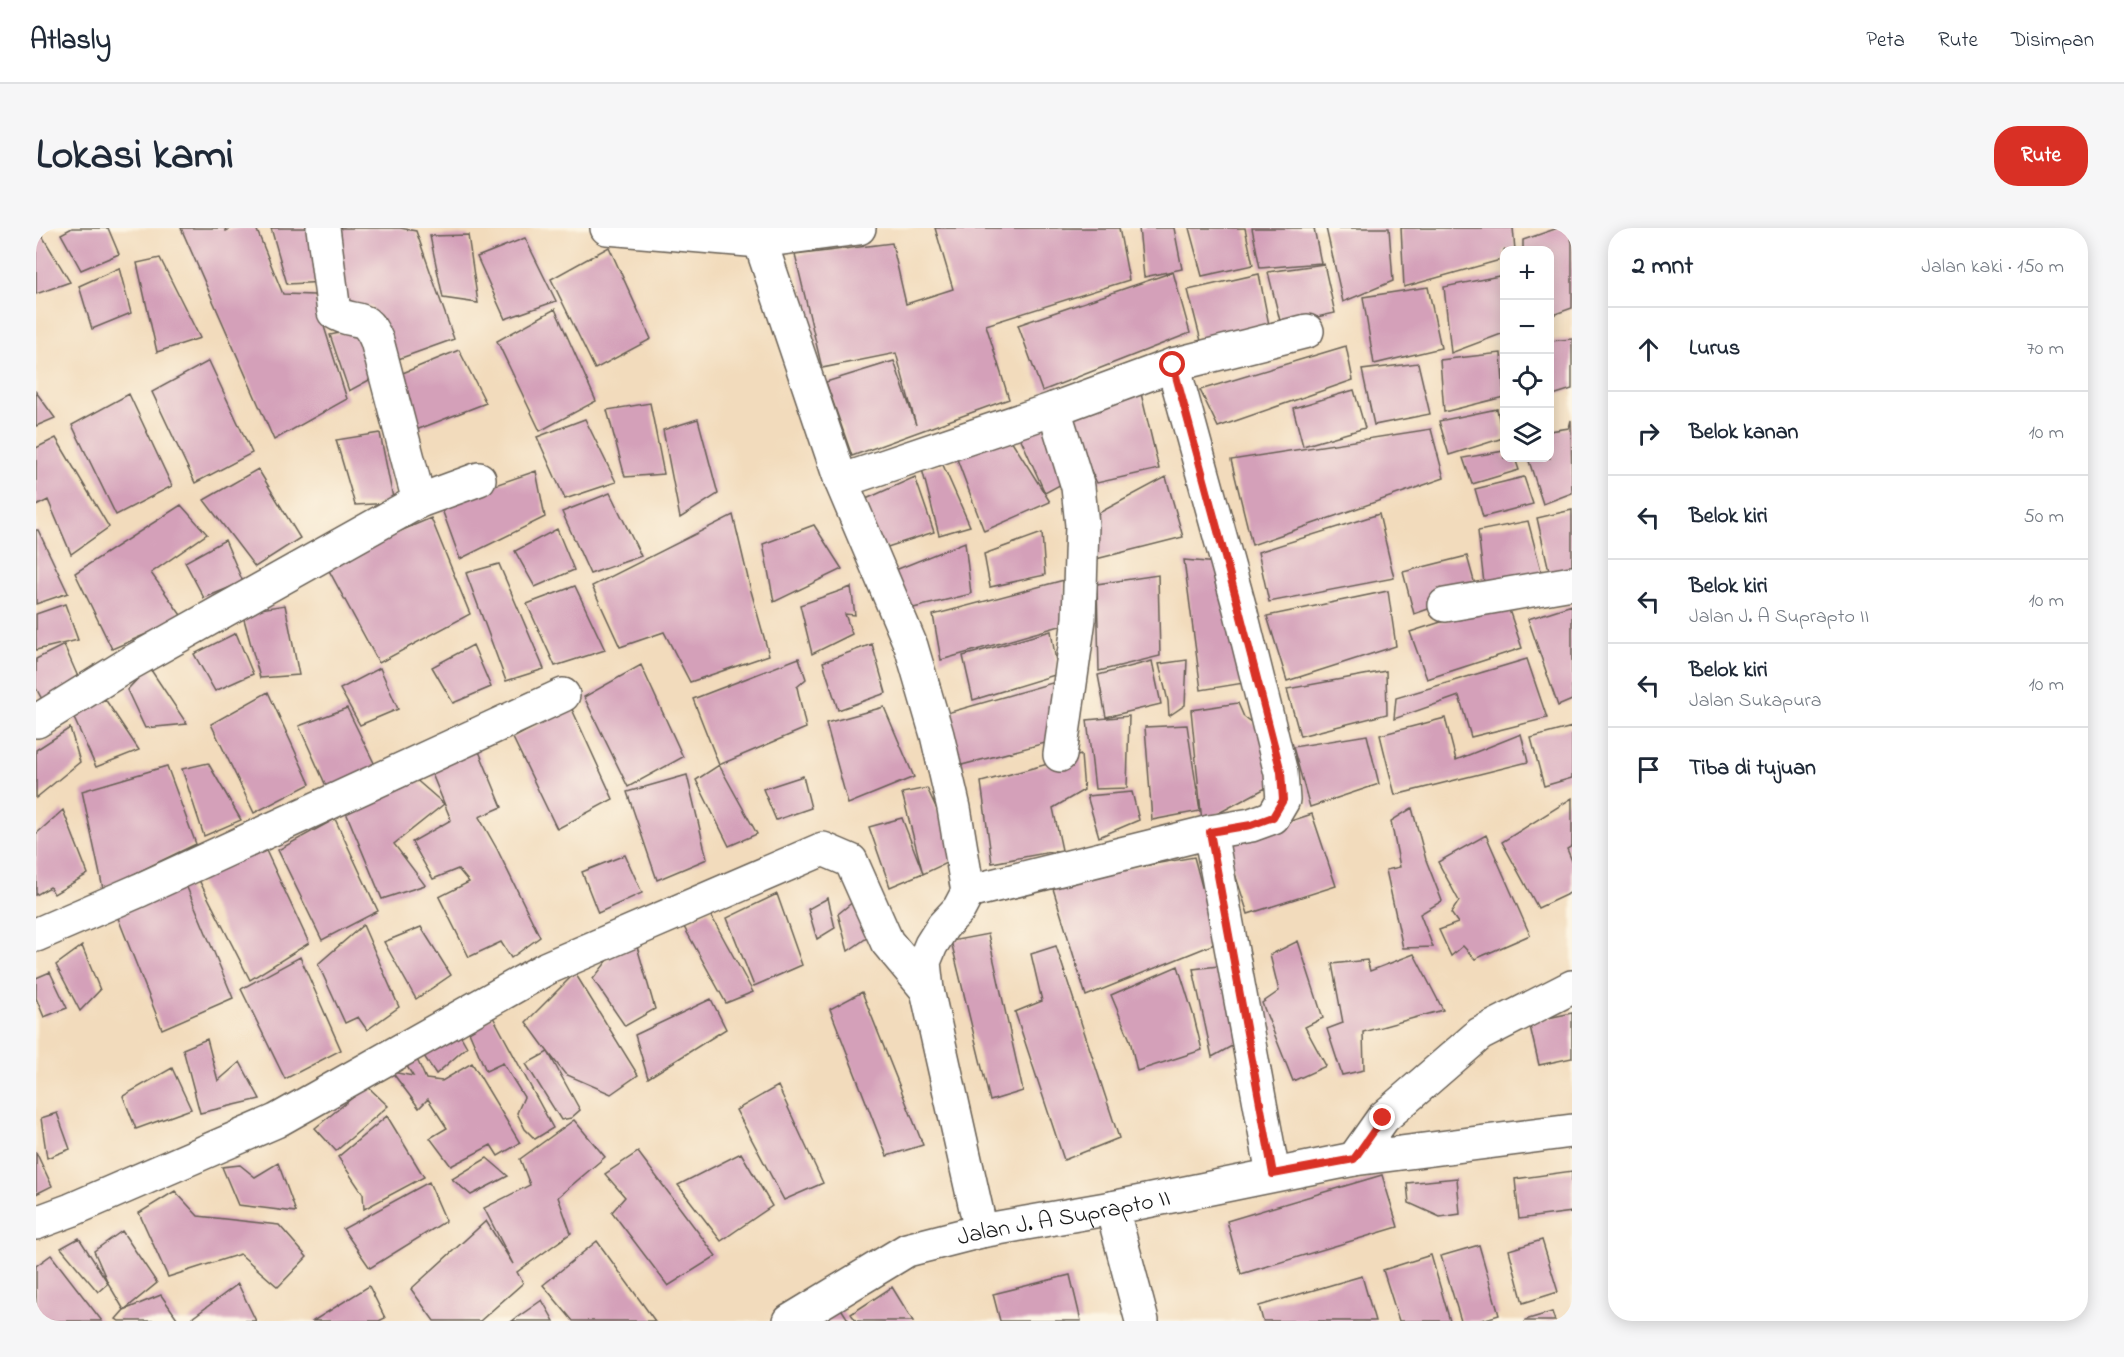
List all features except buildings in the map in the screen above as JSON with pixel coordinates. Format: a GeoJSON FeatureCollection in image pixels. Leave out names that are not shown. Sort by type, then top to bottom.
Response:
{"type":"FeatureCollection","features":[{"type":"Feature","properties":{"kind":"street"},"geometry":{"type":"LineString","coordinates":[[323,228],[334,312],[343,318],[358,319],[370,326],[419,501]]}},
{"type":"Feature","properties":{"kind":"street"},"geometry":{"type":"LineString","coordinates":[[607,228],[650,230],[760,242],[859,228]]}},
{"type":"Feature","properties":{"kind":"street"},"geometry":{"type":"LineString","coordinates":[[760,242],[841,481],[911,646],[937,735],[949,787],[968,892],[959,909],[931,945],[924,962],[927,990],[981,1231]]}},
{"type":"Feature","properties":{"kind":"street"},"geometry":{"type":"LineString","coordinates":[[841,481],[1054,409],[1173,365],[1307,331]]}},
{"type":"Feature","properties":{"kind":"street"},"geometry":{"type":"LineString","coordinates":[[968,892],[1210,832],[1251,825],[1273,817],[1283,800],[1281,772],[1173,365]]}},
{"type":"Feature","properties":{"kind":"street"},"geometry":{"type":"LineString","coordinates":[[1054,409],[1078,487],[1082,525],[1079,619],[1060,755]]}},
{"type":"Feature","properties":{"kind":"street"},"geometry":{"type":"LineString","coordinates":[[36,720],[132,662],[419,501],[478,479]]}},
{"type":"Feature","properties":{"kind":"street"},"geometry":{"type":"LineString","coordinates":[[1445,605],[1572,583]]}},
{"type":"Feature","properties":{"kind":"street"},"geometry":{"type":"LineString","coordinates":[[36,934],[140,890],[563,695]]}},
{"type":"Feature","properties":{"kind":"street"},"geometry":{"type":"LineString","coordinates":[[1210,832],[1273,1174]]}},
{"type":"Feature","properties":{"kind":"street"},"geometry":{"type":"LineString","coordinates":[[36,1223],[276,1121],[547,968],[823,849],[851,861],[887,942],[927,990]]}},
{"type":"Feature","properties":{"kind":"street"},"geometry":{"type":"LineString","coordinates":[[1354,1159],[1383,1118],[1480,1034],[1572,987]]}},
{"type":"Feature","properties":{"kind":"street","name":"Jalan J. A Suprapto II"},"geometry":{"type":"LineString","coordinates":[[790,1321],[907,1250],[981,1231],[1112,1208],[1354,1159],[1572,1131]]}},
{"type":"Feature","properties":{"kind":"street"},"geometry":{"type":"LineString","coordinates":[[1112,1208],[1142,1321]]}},
{"type":"Feature","properties":{"kind":"route"},"geometry":{"type":"LineString","coordinates":[[1173,365],[1281,772],[1283,800],[1273,817],[1251,825],[1210,832],[1273,1174],[1354,1159],[1383,1118]]}}]}
